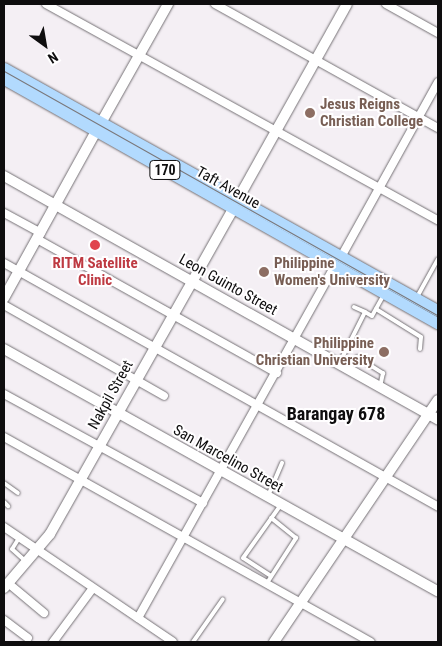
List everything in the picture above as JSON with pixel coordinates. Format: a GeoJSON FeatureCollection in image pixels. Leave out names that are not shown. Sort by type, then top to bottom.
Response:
{"type":"FeatureCollection","features":[{"type":"Feature","properties":{"kind":"main road","name":"Taft Avenue"},"geometry":{"type":"LineString","coordinates":[[4,68],[99,127],[338,262],[438,311]]}},
{"type":"Feature","properties":{"kind":"main road","name":"Taft Avenue"},"geometry":{"type":"LineString","coordinates":[[4,79],[99,127]]}},
{"type":"Feature","properties":{"kind":"main road","name":"Taft Avenue"},"geometry":{"type":"LineString","coordinates":[[338,262],[384,294],[438,324]]}},
{"type":"Feature","properties":{"kind":"street"},"geometry":{"type":"LineString","coordinates":[[46,4],[438,220]]}},
{"type":"Feature","properties":{"kind":"street"},"geometry":{"type":"LineString","coordinates":[[4,298],[168,4]]}},
{"type":"Feature","properties":{"kind":"street"},"geometry":{"type":"LineString","coordinates":[[215,4],[438,128]]}},
{"type":"Feature","properties":{"kind":"street","name":"Nakpil Street"},"geometry":{"type":"LineString","coordinates":[[6,586],[38,550],[100,447],[347,4]]}},
{"type":"Feature","properties":{"kind":"street"},"geometry":{"type":"LineString","coordinates":[[386,4],[438,33]]}},
{"type":"Feature","properties":{"kind":"street"},"geometry":{"type":"LineString","coordinates":[[138,618],[296,340],[438,82]]}},
{"type":"Feature","properties":{"kind":"street","name":"Leon Guinto Street"},"geometry":{"type":"LineString","coordinates":[[4,176],[191,283],[438,420]]}},
{"type":"Feature","properties":{"kind":"street"},"geometry":{"type":"LineString","coordinates":[[4,213],[39,236],[173,315],[277,373]]}},
{"type":"Feature","properties":{"kind":"street"},"geometry":{"type":"LineString","coordinates":[[4,263],[438,507]]}},
{"type":"Feature","properties":{"kind":"street"},"geometry":{"type":"LineString","coordinates":[[4,305],[164,396]]}},
{"type":"Feature","properties":{"kind":"street","name":"San Marcelino Street"},"geometry":{"type":"LineString","coordinates":[[4,349],[267,498],[316,530],[342,539],[438,592]]}},
{"type":"Feature","properties":{"kind":"street"},"geometry":{"type":"LineString","coordinates":[[4,394],[203,503]]}},
{"type":"Feature","properties":{"kind":"street"},"geometry":{"type":"LineString","coordinates":[[274,642],[301,603],[325,560],[342,539],[438,400]]}},
{"type":"Feature","properties":{"kind":"street"},"geometry":{"type":"LineString","coordinates":[[4,437],[79,480],[269,580],[301,603],[371,642]]}},
{"type":"Feature","properties":{"kind":"street"},"geometry":{"type":"LineString","coordinates":[[4,528],[173,642]]}},
{"type":"Feature","properties":{"kind":"street"},"geometry":{"type":"LineString","coordinates":[[6,586],[44,613]]}},
{"type":"Feature","properties":{"kind":"street"},"geometry":{"type":"LineString","coordinates":[[53,642],[93,588]]}},
{"type":"Feature","properties":{"kind":"street"},"geometry":{"type":"LineString","coordinates":[[4,620],[28,638]]}},
{"type":"Feature","properties":{"kind":"lane"},"geometry":{"type":"LineString","coordinates":[[416,299],[438,260]]}},
{"type":"Feature","properties":{"kind":"lane"},"geometry":{"type":"LineString","coordinates":[[354,306],[372,316],[384,294]]}},
{"type":"Feature","properties":{"kind":"lane"},"geometry":{"type":"LineString","coordinates":[[376,309],[422,337],[420,349]]}},
{"type":"Feature","properties":{"kind":"lane"},"geometry":{"type":"LineString","coordinates":[[343,356],[365,312]]}},
{"type":"Feature","properties":{"kind":"lane"},"geometry":{"type":"LineString","coordinates":[[357,357],[382,373],[380,387]]}},
{"type":"Feature","properties":{"kind":"lane"},"geometry":{"type":"LineString","coordinates":[[267,498],[282,463]]}},
{"type":"Feature","properties":{"kind":"lane"},"geometry":{"type":"LineString","coordinates":[[4,483],[18,493]]}},
{"type":"Feature","properties":{"kind":"lane"},"geometry":{"type":"LineString","coordinates":[[4,502],[8,506]]}},
{"type":"Feature","properties":{"kind":"lane"},"geometry":{"type":"LineString","coordinates":[[271,518],[296,535],[269,580],[243,558],[271,518],[280,506]]}},
{"type":"Feature","properties":{"kind":"lane"},"geometry":{"type":"LineString","coordinates":[[19,538],[12,549],[23,560]]}},
{"type":"Feature","properties":{"kind":"lane"},"geometry":{"type":"LineString","coordinates":[[193,642],[223,599]]}},
{"type":"Feature","properties":{"kind":"tram line"},"geometry":{"type":"LineString","coordinates":[[4,71],[438,316]]}},
{"type":"Feature","properties":{"kind":"place","name":"Jesus Reigns Christian College"},"geometry":{"type":"Point","coordinates":[310,113]}},
{"type":"Feature","properties":{"kind":"place","name":"RITM Satellite Clinic"},"geometry":{"type":"Point","coordinates":[95,245]}},
{"type":"Feature","properties":{"kind":"place","name":"Philippine Women's University"},"geometry":{"type":"Point","coordinates":[264,272]}},
{"type":"Feature","properties":{"kind":"place","name":"Philippine Christian University"},"geometry":{"type":"Point","coordinates":[384,352]}},
{"type":"Feature","properties":{"kind":"district","name":"Barangay 678"},"geometry":{"type":"Point","coordinates":[336,414]}}]}
